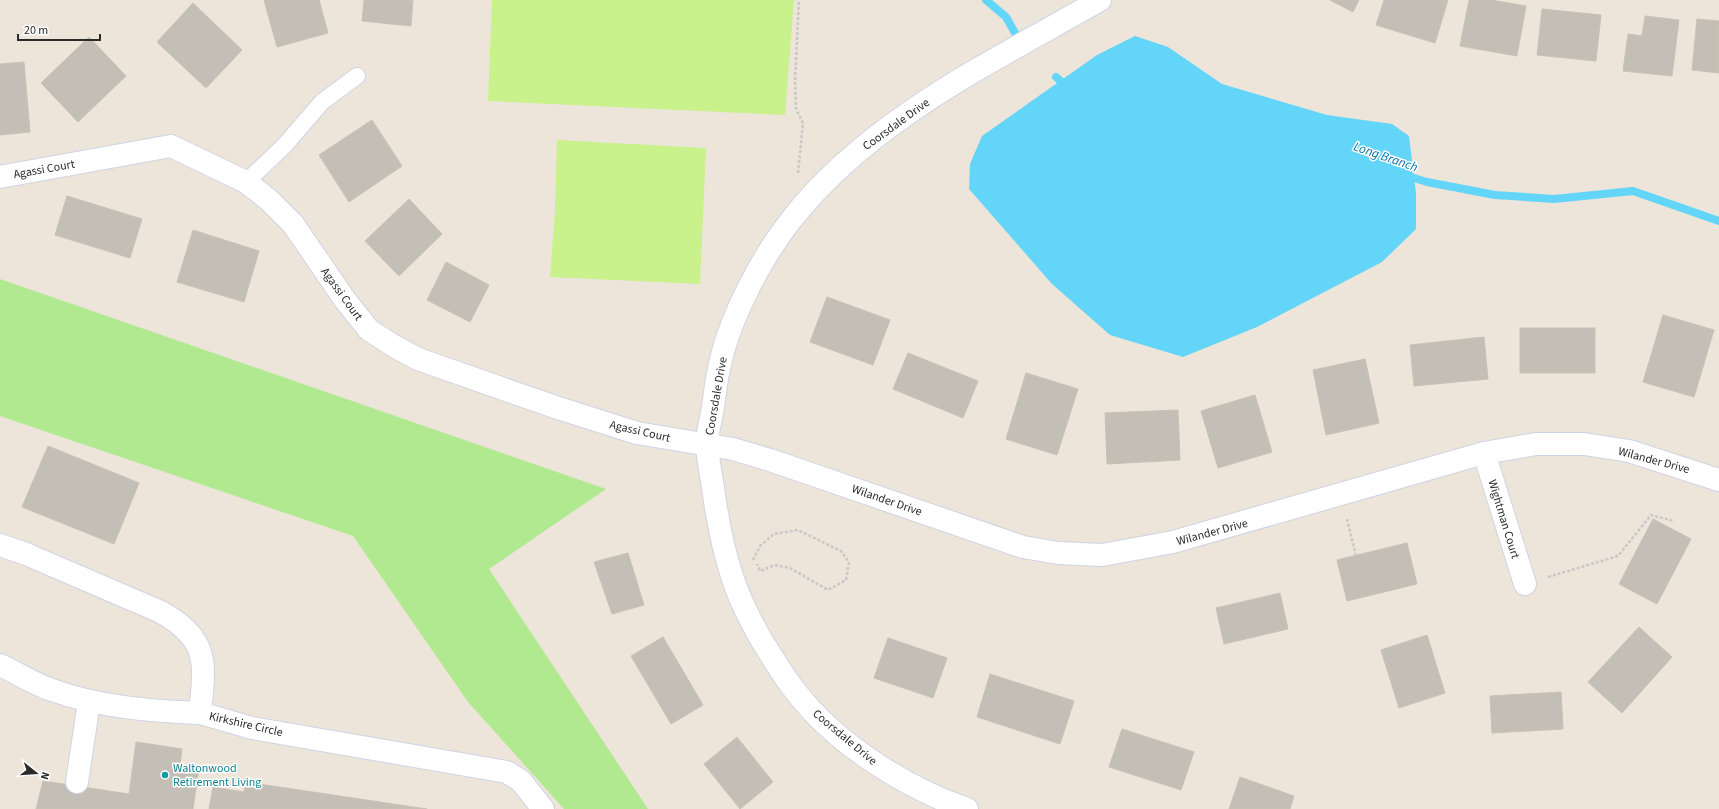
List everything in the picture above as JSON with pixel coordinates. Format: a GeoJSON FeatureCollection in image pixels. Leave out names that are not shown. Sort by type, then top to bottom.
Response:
{"type":"FeatureCollection","features":[{"type":"Feature","properties":{"kind":"street","name":"Coorsdale Drive"},"geometry":{"type":"LineString","coordinates":[[967,809],[911,785],[870,760],[827,725],[797,694],[775,663],[750,621],[732,578],[720,531],[707,444],[719,366],[732,328],[747,292],[767,255],[792,220],[851,157],[904,115],[962,79],[1100,0]]}},
{"type":"Feature","properties":{"kind":"street","name":"Agassi Court"},"geometry":{"type":"LineString","coordinates":[[0,177],[171,146],[246,182],[269,200],[292,224],[344,300],[369,330],[394,346],[418,359],[555,407],[636,433],[707,444]]}},
{"type":"Feature","properties":{"kind":"street","name":"Wilander Drive"},"geometry":{"type":"LineString","coordinates":[[707,444],[733,449],[770,460],[1023,547],[1058,553],[1102,555],[1173,542],[1484,453],[1536,444],[1584,444],[1629,451],[1719,480]]}},
{"type":"Feature","properties":{"kind":"street","name":"Wightman Court"},"geometry":{"type":"LineString","coordinates":[[1484,453],[1524,584]]}},
{"type":"Feature","properties":{"kind":"street","name":"Kirkshire Circle"},"geometry":{"type":"LineString","coordinates":[[0,545],[26,554],[161,612],[175,620],[190,633],[202,654],[204,672],[200,713],[252,728],[507,772],[521,781],[542,809]]}},
{"type":"Feature","properties":{"kind":"street"},"geometry":{"type":"LineString","coordinates":[[0,665],[51,690],[90,702],[162,712],[200,713]]}},
{"type":"Feature","properties":{"kind":"street"},"geometry":{"type":"LineString","coordinates":[[77,782],[90,702]]}},
{"type":"Feature","properties":{"kind":"lane"},"geometry":{"type":"LineString","coordinates":[[246,182],[284,146],[322,102],[357,76]]}},
{"type":"Feature","properties":{"kind":"path"},"geometry":{"type":"LineString","coordinates":[[798,175],[803,123],[796,109],[795,87],[799,0]]}},
{"type":"Feature","properties":{"kind":"path"},"geometry":{"type":"LineString","coordinates":[[1341,495],[1356,556]]}},
{"type":"Feature","properties":{"kind":"path"},"geometry":{"type":"LineString","coordinates":[[1524,584],[1618,556],[1651,515],[1674,521]]}},
{"type":"Feature","properties":{"kind":"path"},"geometry":{"type":"LineString","coordinates":[[798,530],[841,551],[849,562],[846,580],[828,590],[790,568],[775,565],[760,571],[755,560],[760,546],[774,534],[798,530]]}},
{"type":"Feature","properties":{"kind":"path"},"geometry":{"type":"LineString","coordinates":[[751,561],[755,560]]}},
{"type":"Feature","properties":{"kind":"green space"},"geometry":{"type":"Polygon","coordinates":[[[492,0],[794,0],[785,115],[488,101],[492,0]]]}},
{"type":"Feature","properties":{"kind":"green space"},"geometry":{"type":"Polygon","coordinates":[[[557,140],[706,148],[700,284],[550,277],[555,210],[557,140]]]}},
{"type":"Feature","properties":{"kind":"green space"},"geometry":{"type":"Polygon","coordinates":[[[0,279],[606,489],[489,569],[648,809],[564,809],[468,702],[353,536],[0,416],[0,279]]]}},
{"type":"Feature","properties":{"kind":"water"},"geometry":{"type":"Polygon","coordinates":[[[1135,36],[1168,47],[1222,84],[1327,115],[1392,124],[1409,136],[1416,193],[1416,229],[1382,262],[1257,327],[1183,357],[1110,335],[1052,284],[969,189],[970,164],[982,136],[1097,55],[1135,36]]]}},
{"type":"Feature","properties":{"kind":"building"},"geometry":{"type":"Polygon","coordinates":[[[264,0],[319,0],[328,33],[277,47],[264,0]]]}},
{"type":"Feature","properties":{"kind":"building"},"geometry":{"type":"Polygon","coordinates":[[[364,0],[413,0],[411,26],[362,21],[364,0]]]}},
{"type":"Feature","properties":{"kind":"building"},"geometry":{"type":"Polygon","coordinates":[[[1330,0],[1359,0],[1353,12],[1330,0]]]}},
{"type":"Feature","properties":{"kind":"building"},"geometry":{"type":"Polygon","coordinates":[[[1384,0],[1448,0],[1435,43],[1376,25],[1384,0]]]}},
{"type":"Feature","properties":{"kind":"building"},"geometry":{"type":"Polygon","coordinates":[[[1469,0],[1491,0],[1526,6],[1517,56],[1460,46],[1469,0]]]}},
{"type":"Feature","properties":{"kind":"building"},"geometry":{"type":"Polygon","coordinates":[[[193,3],[242,50],[206,88],[157,42],[193,3]]]}},
{"type":"Feature","properties":{"kind":"building"},"geometry":{"type":"Polygon","coordinates":[[[1542,9],[1601,15],[1596,61],[1537,55],[1542,9]]]}},
{"type":"Feature","properties":{"kind":"building"},"geometry":{"type":"Polygon","coordinates":[[[1645,16],[1679,20],[1672,76],[1623,71],[1628,34],[1642,36],[1645,16]]]}},
{"type":"Feature","properties":{"kind":"building"},"geometry":{"type":"Polygon","coordinates":[[[1697,19],[1719,21],[1719,73],[1692,70],[1697,19]]]}},
{"type":"Feature","properties":{"kind":"building"},"geometry":{"type":"Polygon","coordinates":[[[89,37],[126,76],[78,122],[41,83],[89,37]]]}},
{"type":"Feature","properties":{"kind":"building"},"geometry":{"type":"Polygon","coordinates":[[[24,62],[30,132],[0,135],[0,64],[24,62]]]}},
{"type":"Feature","properties":{"kind":"building"},"geometry":{"type":"Polygon","coordinates":[[[372,120],[402,166],[349,202],[319,155],[372,120]]]}},
{"type":"Feature","properties":{"kind":"building"},"geometry":{"type":"Polygon","coordinates":[[[67,196],[142,219],[130,258],[55,235],[67,196]]]}},
{"type":"Feature","properties":{"kind":"building"},"geometry":{"type":"Polygon","coordinates":[[[409,199],[442,234],[399,276],[365,241],[409,199]]]}},
{"type":"Feature","properties":{"kind":"building"},"geometry":{"type":"Polygon","coordinates":[[[193,230],[259,251],[244,302],[177,282],[193,230]]]}},
{"type":"Feature","properties":{"kind":"building"},"geometry":{"type":"Polygon","coordinates":[[[446,262],[489,285],[470,322],[427,300],[446,262]]]}},
{"type":"Feature","properties":{"kind":"building"},"geometry":{"type":"Polygon","coordinates":[[[827,297],[890,320],[873,365],[810,342],[827,297]]]}},
{"type":"Feature","properties":{"kind":"building"},"geometry":{"type":"Polygon","coordinates":[[[1663,315],[1714,330],[1694,397],[1643,382],[1663,315]]]}},
{"type":"Feature","properties":{"kind":"building"},"geometry":{"type":"Polygon","coordinates":[[[1520,328],[1595,328],[1595,373],[1520,373],[1520,328]]]}},
{"type":"Feature","properties":{"kind":"building"},"geometry":{"type":"Polygon","coordinates":[[[1484,337],[1488,379],[1414,386],[1410,345],[1484,337]]]}},
{"type":"Feature","properties":{"kind":"building"},"geometry":{"type":"Polygon","coordinates":[[[908,353],[978,381],[963,418],[893,389],[908,353]]]}},
{"type":"Feature","properties":{"kind":"building"},"geometry":{"type":"Polygon","coordinates":[[[1365,359],[1379,423],[1326,435],[1313,370],[1365,359]]]}},
{"type":"Feature","properties":{"kind":"building"},"geometry":{"type":"Polygon","coordinates":[[[1026,373],[1078,389],[1057,455],[1006,439],[1026,373]]]}},
{"type":"Feature","properties":{"kind":"building"},"geometry":{"type":"Polygon","coordinates":[[[1255,395],[1272,452],[1218,468],[1201,411],[1255,395]]]}},
{"type":"Feature","properties":{"kind":"building"},"geometry":{"type":"Polygon","coordinates":[[[1178,410],[1180,460],[1107,464],[1105,413],[1178,410]]]}},
{"type":"Feature","properties":{"kind":"building"},"geometry":{"type":"Polygon","coordinates":[[[48,446],[139,483],[114,544],[22,507],[48,446]]]}},
{"type":"Feature","properties":{"kind":"building"},"geometry":{"type":"Polygon","coordinates":[[[1653,519],[1691,539],[1657,604],[1619,584],[1653,519]]]}},
{"type":"Feature","properties":{"kind":"building"},"geometry":{"type":"Polygon","coordinates":[[[1407,543],[1417,584],[1347,601],[1337,560],[1407,543]]]}},
{"type":"Feature","properties":{"kind":"building"},"geometry":{"type":"Polygon","coordinates":[[[628,553],[644,605],[612,614],[594,562],[628,553]]]}},
{"type":"Feature","properties":{"kind":"building"},"geometry":{"type":"Polygon","coordinates":[[[1280,593],[1288,629],[1224,644],[1216,608],[1280,593]]]}},
{"type":"Feature","properties":{"kind":"building"},"geometry":{"type":"Polygon","coordinates":[[[1639,627],[1672,657],[1622,713],[1588,682],[1639,627]]]}},
{"type":"Feature","properties":{"kind":"building"},"geometry":{"type":"Polygon","coordinates":[[[1427,635],[1445,693],[1399,708],[1381,650],[1427,635]]]}},
{"type":"Feature","properties":{"kind":"building"},"geometry":{"type":"Polygon","coordinates":[[[663,637],[703,705],[671,724],[631,656],[663,637]]]}},
{"type":"Feature","properties":{"kind":"building"},"geometry":{"type":"Polygon","coordinates":[[[888,638],[947,658],[933,698],[874,678],[888,638]]]}},
{"type":"Feature","properties":{"kind":"building"},"geometry":{"type":"Polygon","coordinates":[[[990,674],[1074,701],[1060,744],[977,717],[990,674]]]}},
{"type":"Feature","properties":{"kind":"building"},"geometry":{"type":"Polygon","coordinates":[[[1561,692],[1563,729],[1492,733],[1490,696],[1561,692]]]}},
{"type":"Feature","properties":{"kind":"building"},"geometry":{"type":"Polygon","coordinates":[[[1122,729],[1194,752],[1181,790],[1109,767],[1122,729]]]}},
{"type":"Feature","properties":{"kind":"building"},"geometry":{"type":"Polygon","coordinates":[[[737,737],[773,782],[740,809],[704,764],[737,737]]]}},
{"type":"Feature","properties":{"kind":"building","name":"Waltonwood Retirement Living"},"geometry":{"type":"Polygon","coordinates":[[[136,742],[182,749],[180,765],[199,768],[193,809],[36,809],[43,781],[129,794],[136,742]]]}},
{"type":"Feature","properties":{"kind":"building"},"geometry":{"type":"Polygon","coordinates":[[[1240,777],[1294,796],[1290,809],[1229,809],[1240,777]]]}},
{"type":"Feature","properties":{"kind":"building","name":"Waltonwood Retirement Living"},"geometry":{"type":"Polygon","coordinates":[[[245,782],[427,809],[209,809],[213,787],[244,792],[245,782]]]}},
{"type":"Feature","properties":{"kind":"waterway","name":"Long Branch"},"geometry":{"type":"LineString","coordinates":[[986,0],[1006,17],[1018,38]]}},
{"type":"Feature","properties":{"kind":"waterway","name":"Long Branch"},"geometry":{"type":"LineString","coordinates":[[1056,77],[1069,88]]}},
{"type":"Feature","properties":{"kind":"waterway","name":"Long Branch"},"geometry":{"type":"LineString","coordinates":[[1404,175],[1427,182],[1495,195],[1554,199],[1633,191],[1719,221]]}},
{"type":"Feature","properties":{"kind":"place","name":"Waltonwood Retirement Living"},"geometry":{"type":"Point","coordinates":[165,775]}}]}
